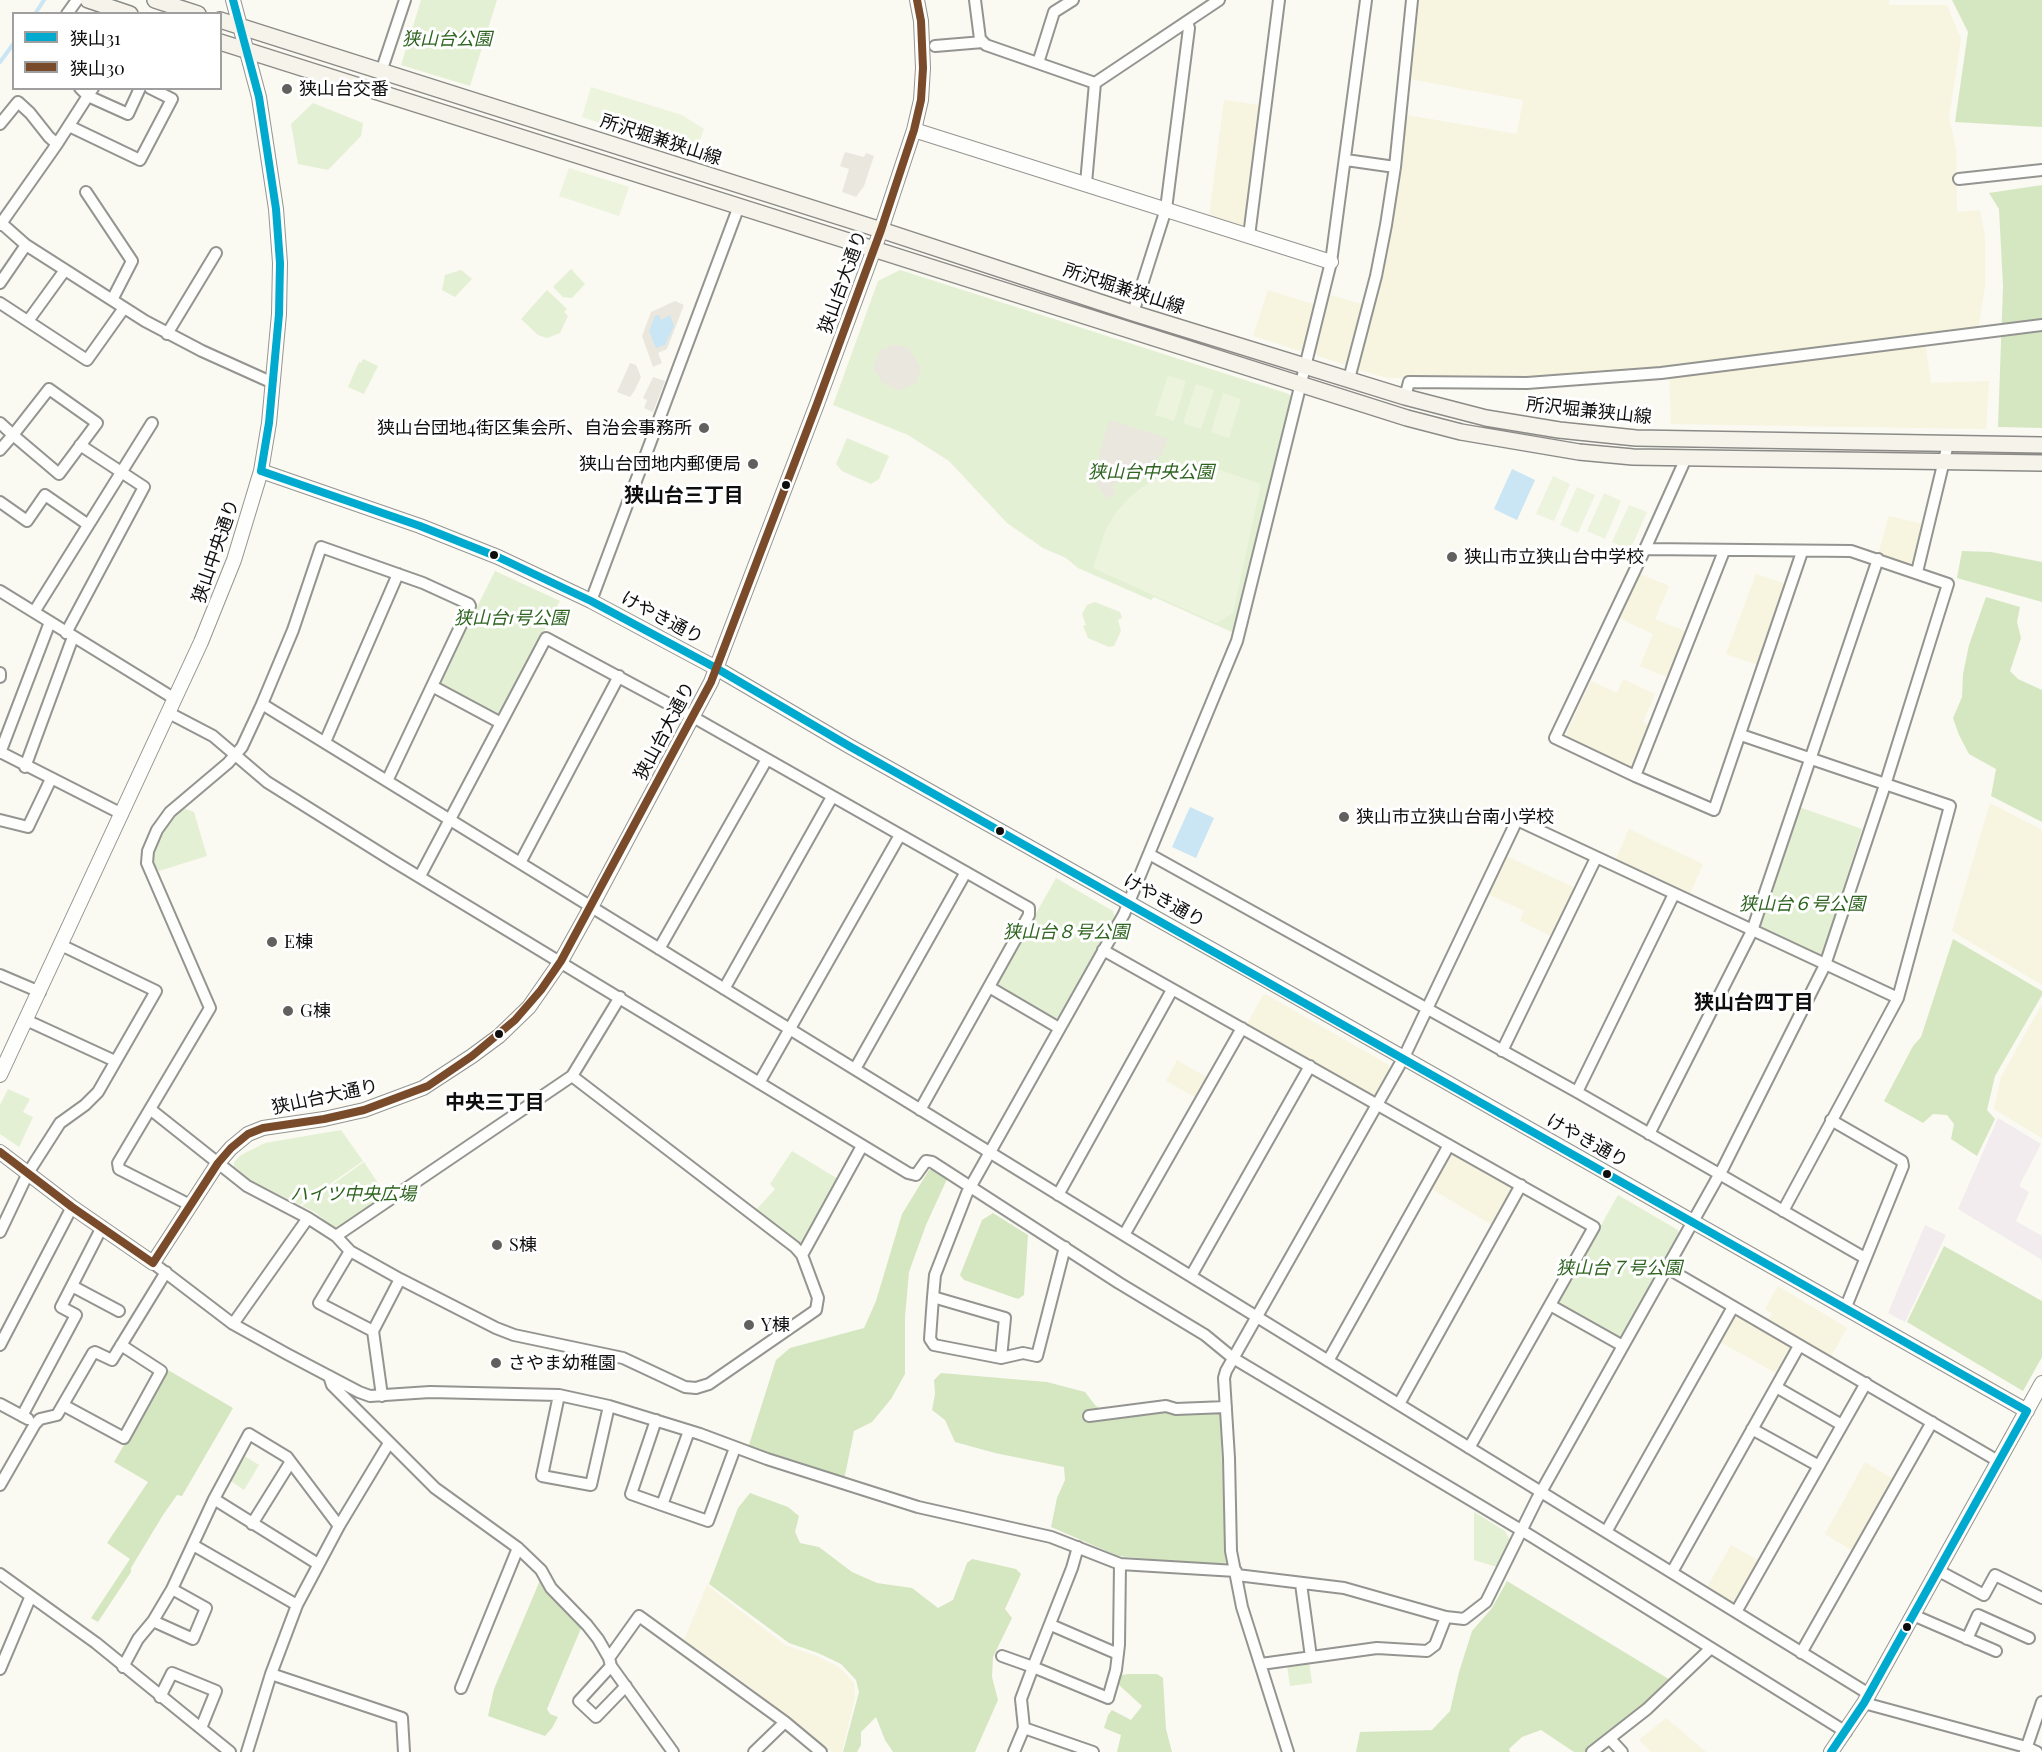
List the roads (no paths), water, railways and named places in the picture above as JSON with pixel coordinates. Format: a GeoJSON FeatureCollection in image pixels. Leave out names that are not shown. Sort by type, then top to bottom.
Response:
{"type":"FeatureCollection","features":[{"type":"Feature","properties":{"kind":"main road"},"geometry":{"type":"LineString","coordinates":[[88,0],[124,12]]}},
{"type":"Feature","properties":{"kind":"main road"},"geometry":{"type":"LineString","coordinates":[[155,0],[192,12]]}},
{"type":"Feature","properties":{"kind":"main road","name":"所沢堀兼狭山線"},"geometry":{"type":"LineString","coordinates":[[222,21],[881,230],[1133,313],[1405,397],[1486,418],[1591,434],[1687,439],[2042,445]]}},
{"type":"Feature","properties":{"kind":"main road","name":"所沢堀兼狭山線"},"geometry":{"type":"LineString","coordinates":[[222,43],[1407,418],[1461,432],[1517,443],[1590,453],[1686,458],[2042,463]]}},
{"type":"Feature","properties":{"kind":"street","name":"狭山中央通り"},"geometry":{"type":"LineString","coordinates":[[0,1075],[169,713],[220,598],[261,471],[273,383],[279,314],[280,263],[276,209],[261,108],[233,0]]}},
{"type":"Feature","properties":{"kind":"street"},"geometry":{"type":"LineString","coordinates":[[381,72],[405,0]]}},
{"type":"Feature","properties":{"kind":"street","name":"狭山台大通り"},"geometry":{"type":"LineString","coordinates":[[153,1263],[218,1163],[248,1134],[263,1128],[324,1119],[364,1110],[433,1083],[472,1056],[516,1020],[561,961],[693,717],[716,668],[817,404],[881,230],[914,130],[921,100],[923,68],[921,21],[916,0]]}},
{"type":"Feature","properties":{"kind":"street"},"geometry":{"type":"LineString","coordinates":[[975,0],[980,39],[983,42],[992,48],[1095,83]]}},
{"type":"Feature","properties":{"kind":"street"},"geometry":{"type":"LineString","coordinates":[[1038,63],[1054,12],[1073,0]]}},
{"type":"Feature","properties":{"kind":"street"},"geometry":{"type":"LineString","coordinates":[[1095,83],[1219,0]]}},
{"type":"Feature","properties":{"kind":"street"},"geometry":{"type":"LineString","coordinates":[[1249,236],[1279,0]]}},
{"type":"Feature","properties":{"kind":"street"},"geometry":{"type":"LineString","coordinates":[[1065,1246],[1037,1356],[1023,1353],[1000,1358],[934,1345],[930,1339],[935,1275],[970,1187],[1129,902],[1238,641],[1331,262],[1366,0]]}},
{"type":"Feature","properties":{"kind":"street"},"geometry":{"type":"LineString","coordinates":[[1349,380],[1376,276],[1395,166],[1412,0]]}},
{"type":"Feature","properties":{"kind":"street"},"geometry":{"type":"LineString","coordinates":[[1133,313],[1166,209],[1189,28],[1187,22]]}},
{"type":"Feature","properties":{"kind":"street"},"geometry":{"type":"LineString","coordinates":[[935,46],[983,42]]}},
{"type":"Feature","properties":{"kind":"street"},"geometry":{"type":"LineString","coordinates":[[1086,183],[1095,83]]}},
{"type":"Feature","properties":{"kind":"street"},"geometry":{"type":"LineString","coordinates":[[139,90],[128,114],[87,91],[69,126],[0,224],[65,270],[167,334],[273,383]]}},
{"type":"Feature","properties":{"kind":"street"},"geometry":{"type":"LineString","coordinates":[[69,126],[140,160],[172,99],[154,90]]}},
{"type":"Feature","properties":{"kind":"street"},"geometry":{"type":"LineString","coordinates":[[0,124],[18,102],[57,144]]}},
{"type":"Feature","properties":{"kind":"street"},"geometry":{"type":"LineString","coordinates":[[914,130],[1331,262]]}},
{"type":"Feature","properties":{"kind":"street"},"geometry":{"type":"LineString","coordinates":[[1346,160],[1395,166]]}},
{"type":"Feature","properties":{"kind":"street"},"geometry":{"type":"LineString","coordinates":[[1959,179],[2042,170]]}},
{"type":"Feature","properties":{"kind":"street"},"geometry":{"type":"LineString","coordinates":[[86,192],[132,261],[112,300]]}},
{"type":"Feature","properties":{"kind":"street"},"geometry":{"type":"LineString","coordinates":[[591,601],[740,206]]}},
{"type":"Feature","properties":{"kind":"street"},"geometry":{"type":"LineString","coordinates":[[0,283],[26,244]]}},
{"type":"Feature","properties":{"kind":"street"},"geometry":{"type":"LineString","coordinates":[[167,334],[216,253]]}},
{"type":"Feature","properties":{"kind":"street"},"geometry":{"type":"LineString","coordinates":[[28,321],[65,270]]}},
{"type":"Feature","properties":{"kind":"street"},"geometry":{"type":"LineString","coordinates":[[0,303],[87,360],[124,308]]}},
{"type":"Feature","properties":{"kind":"street"},"geometry":{"type":"LineString","coordinates":[[1405,397],[1409,382],[1527,383],[1661,373],[1876,348],[2042,325]]}},
{"type":"Feature","properties":{"kind":"street"},"geometry":{"type":"LineString","coordinates":[[0,423],[13,435],[59,474],[97,423],[49,389],[13,435],[0,450]]}},
{"type":"Feature","properties":{"kind":"street"},"geometry":{"type":"LineString","coordinates":[[34,612],[152,423]]}},
{"type":"Feature","properties":{"kind":"street"},"geometry":{"type":"LineString","coordinates":[[1917,572],[1948,444]]}},
{"type":"Feature","properties":{"kind":"street"},"geometry":{"type":"LineString","coordinates":[[26,767],[70,635],[144,487],[80,446]]}},
{"type":"Feature","properties":{"kind":"street"},"geometry":{"type":"LineString","coordinates":[[1686,458],[1555,738],[1711,811],[1714,810],[1802,552]]}},
{"type":"Feature","properties":{"kind":"street","name":"けやき通り"},"geometry":{"type":"LineString","coordinates":[[261,471],[420,526],[507,561],[591,601],[716,668],[858,751],[1404,1057],[2027,1411]]}},
{"type":"Feature","properties":{"kind":"street"},"geometry":{"type":"LineString","coordinates":[[0,502],[27,521],[45,495],[87,524]]}},
{"type":"Feature","properties":{"kind":"street"},"geometry":{"type":"LineString","coordinates":[[190,1205],[119,1169],[118,1163],[210,1008],[147,863],[148,851],[157,830],[170,812],[236,755],[242,747],[293,630],[321,547],[398,574],[470,606],[387,781]]}},
{"type":"Feature","properties":{"kind":"street"},"geometry":{"type":"LineString","coordinates":[[0,1152],[233,1323],[328,1376],[370,1396],[429,1392],[559,1395],[609,1406],[656,1420],[918,1508],[1016,1528],[1078,1547],[1120,1564],[1236,1573],[1301,1584],[1344,1588],[1446,1617],[1464,1619],[1486,1602],[1541,1491],[1720,1174],[1825,965],[1948,584],[1851,551],[1645,549]]}},
{"type":"Feature","properties":{"kind":"street"},"geometry":{"type":"LineString","coordinates":[[1635,776],[1724,551]]}},
{"type":"Feature","properties":{"kind":"street"},"geometry":{"type":"LineString","coordinates":[[1649,1134],[1752,931],[1878,559]]}},
{"type":"Feature","properties":{"kind":"street"},"geometry":{"type":"LineString","coordinates":[[325,742],[398,574]]}},
{"type":"Feature","properties":{"kind":"street"},"geometry":{"type":"LineString","coordinates":[[0,591],[175,699]]}},
{"type":"Feature","properties":{"kind":"street"},"geometry":{"type":"LineString","coordinates":[[50,622],[0,753],[122,814]]}},
{"type":"Feature","properties":{"kind":"street"},"geometry":{"type":"LineString","coordinates":[[420,876],[546,638],[693,717],[1030,910],[920,1110]]}},
{"type":"Feature","properties":{"kind":"street"},"geometry":{"type":"LineString","coordinates":[[520,863],[619,676]]}},
{"type":"Feature","properties":{"kind":"street"},"geometry":{"type":"LineString","coordinates":[[432,686],[501,723]]}},
{"type":"Feature","properties":{"kind":"street"},"geometry":{"type":"LineString","coordinates":[[262,704],[1672,1572],[1801,1653],[1867,1698],[2037,1752]]}},
{"type":"Feature","properties":{"kind":"street"},"geometry":{"type":"LineString","coordinates":[[169,713],[213,736],[267,782],[862,1146],[914,1176],[919,1173],[926,1161],[930,1161],[1205,1335],[1233,1358],[1521,1530],[1846,1732]]}},
{"type":"Feature","properties":{"kind":"street"},"geometry":{"type":"LineString","coordinates":[[1741,735],[1950,806],[1898,998],[1783,1211]]}},
{"type":"Feature","properties":{"kind":"street"},"geometry":{"type":"LineString","coordinates":[[659,949],[767,759]]}},
{"type":"Feature","properties":{"kind":"street"},"geometry":{"type":"LineString","coordinates":[[0,820],[28,827],[51,779]]}},
{"type":"Feature","properties":{"kind":"street"},"geometry":{"type":"LineString","coordinates":[[724,989],[832,797]]}},
{"type":"Feature","properties":{"kind":"street"},"geometry":{"type":"LineString","coordinates":[[1288,1752],[1242,1607],[1231,1551],[1232,1520],[1224,1378],[1233,1358],[1404,1057],[1517,820],[1898,998]]}},
{"type":"Feature","properties":{"kind":"street"},"geometry":{"type":"LineString","coordinates":[[759,1083],[900,835]]}},
{"type":"Feature","properties":{"kind":"street"},"geometry":{"type":"LineString","coordinates":[[1149,854],[1576,1092],[1865,1258]]}},
{"type":"Feature","properties":{"kind":"street"},"geometry":{"type":"LineString","coordinates":[[1502,1051],[1596,858]]}},
{"type":"Feature","properties":{"kind":"street"},"geometry":{"type":"LineString","coordinates":[[855,1069],[966,872]]}},
{"type":"Feature","properties":{"kind":"street"},"geometry":{"type":"LineString","coordinates":[[1576,1092],[1674,894]]}},
{"type":"Feature","properties":{"kind":"street"},"geometry":{"type":"LineString","coordinates":[[0,1232],[28,1173],[60,1123],[85,1105],[98,1092],[156,991],[61,945]]}},
{"type":"Feature","properties":{"kind":"street"},"geometry":{"type":"LineString","coordinates":[[1103,950],[1594,1227],[1469,1448]]}},
{"type":"Feature","properties":{"kind":"street"},"geometry":{"type":"LineString","coordinates":[[0,975],[40,992]]}},
{"type":"Feature","properties":{"kind":"street"},"geometry":{"type":"LineString","coordinates":[[989,987],[1059,1028]]}},
{"type":"Feature","properties":{"kind":"street"},"geometry":{"type":"LineString","coordinates":[[1058,1195],[1172,990]]}},
{"type":"Feature","properties":{"kind":"street"},"geometry":{"type":"LineString","coordinates":[[336,1236],[572,1076],[620,997]]}},
{"type":"Feature","properties":{"kind":"street"},"geometry":{"type":"LineString","coordinates":[[26,1020],[115,1061]]}},
{"type":"Feature","properties":{"kind":"street"},"geometry":{"type":"LineString","coordinates":[[1125,1235],[1242,1028]]}},
{"type":"Feature","properties":{"kind":"street"},"geometry":{"type":"LineString","coordinates":[[1191,1276],[1310,1066]]}},
{"type":"Feature","properties":{"kind":"street"},"geometry":{"type":"LineString","coordinates":[[150,1109],[247,1186],[308,1218],[336,1236],[350,1251],[400,1279],[514,1335],[623,1358],[685,1387],[696,1388],[709,1384],[816,1310],[819,1298],[802,1255],[795,1247],[572,1076]]}},
{"type":"Feature","properties":{"kind":"street"},"geometry":{"type":"LineString","coordinates":[[1831,1120],[1902,1161],[1903,1166],[1845,1309]]}},
{"type":"Feature","properties":{"kind":"street"},"geometry":{"type":"LineString","coordinates":[[802,1255],[862,1146]]}},
{"type":"Feature","properties":{"kind":"street"},"geometry":{"type":"LineString","coordinates":[[1328,1360],[1449,1146]]}},
{"type":"Feature","properties":{"kind":"street"},"geometry":{"type":"LineString","coordinates":[[1399,1404],[1521,1185]]}},
{"type":"Feature","properties":{"kind":"street"},"geometry":{"type":"LineString","coordinates":[[0,1345],[72,1207]]}},
{"type":"Feature","properties":{"kind":"street"},"geometry":{"type":"LineString","coordinates":[[233,1323],[308,1218]]}},
{"type":"Feature","properties":{"kind":"street"},"geometry":{"type":"LineString","coordinates":[[22,1416],[76,1315],[61,1307],[102,1227]]}},
{"type":"Feature","properties":{"kind":"street"},"geometry":{"type":"LineString","coordinates":[[350,1251],[319,1303],[373,1331]]}},
{"type":"Feature","properties":{"kind":"street"},"geometry":{"type":"LineString","coordinates":[[1667,1268],[1998,1461]]}},
{"type":"Feature","properties":{"kind":"street"},"geometry":{"type":"LineString","coordinates":[[0,1485],[35,1424],[40,1419],[57,1415],[93,1353],[112,1360],[166,1272]]}},
{"type":"Feature","properties":{"kind":"street"},"geometry":{"type":"LineString","coordinates":[[382,1396],[373,1331],[400,1279]]}},
{"type":"Feature","properties":{"kind":"street"},"geometry":{"type":"LineString","coordinates":[[72,1286],[119,1311]]}},
{"type":"Feature","properties":{"kind":"street"},"geometry":{"type":"LineString","coordinates":[[933,1297],[1005,1318],[1000,1358]]}},
{"type":"Feature","properties":{"kind":"street"},"geometry":{"type":"LineString","coordinates":[[1550,1305],[1623,1346]]}},
{"type":"Feature","properties":{"kind":"street"},"geometry":{"type":"LineString","coordinates":[[1606,1532],[1733,1307]]}},
{"type":"Feature","properties":{"kind":"street"},"geometry":{"type":"LineString","coordinates":[[63,1405],[124,1438],[161,1371],[121,1345]]}},
{"type":"Feature","properties":{"kind":"street"},"geometry":{"type":"LineString","coordinates":[[1672,1572],[1799,1346]]}},
{"type":"Feature","properties":{"kind":"street"},"geometry":{"type":"LineString","coordinates":[[328,1376],[332,1385],[435,1488],[518,1548],[541,1570],[551,1588],[587,1625],[626,1686],[673,1752]]}},
{"type":"Feature","properties":{"kind":"street"},"geometry":{"type":"LineString","coordinates":[[1736,1612],[1866,1383]]}},
{"type":"Feature","properties":{"kind":"street"},"geometry":{"type":"LineString","coordinates":[[1831,1752],[1867,1698],[2042,1383]]}},
{"type":"Feature","properties":{"kind":"street"},"geometry":{"type":"LineString","coordinates":[[1776,1387],[1842,1425]]}},
{"type":"Feature","properties":{"kind":"street"},"geometry":{"type":"LineString","coordinates":[[559,1395],[542,1476],[591,1485],[609,1406]]}},
{"type":"Feature","properties":{"kind":"street"},"geometry":{"type":"LineString","coordinates":[[0,1404],[35,1424]]}},
{"type":"Feature","properties":{"kind":"street"},"geometry":{"type":"LineString","coordinates":[[1089,1416],[1166,1406],[1176,1409],[1226,1407]]}},
{"type":"Feature","properties":{"kind":"street"},"geometry":{"type":"LineString","coordinates":[[656,1420],[631,1494],[662,1506],[708,1521],[735,1448]]}},
{"type":"Feature","properties":{"kind":"street"},"geometry":{"type":"LineString","coordinates":[[1801,1653],[1932,1422]]}},
{"type":"Feature","properties":{"kind":"street"},"geometry":{"type":"LineString","coordinates":[[1752,1429],[1819,1466]]}},
{"type":"Feature","properties":{"kind":"street"},"geometry":{"type":"LineString","coordinates":[[662,1506],[689,1431]]}},
{"type":"Feature","properties":{"kind":"street"},"geometry":{"type":"LineString","coordinates":[[123,1667],[138,1639],[153,1621],[172,1589],[214,1499],[249,1434],[287,1457],[339,1526]]}},
{"type":"Feature","properties":{"kind":"street"},"geometry":{"type":"LineString","coordinates":[[247,1752],[271,1674],[297,1605],[339,1526],[389,1443]]}},
{"type":"Feature","properties":{"kind":"street"},"geometry":{"type":"LineString","coordinates":[[252,1524],[290,1463]]}},
{"type":"Feature","properties":{"kind":"street"},"geometry":{"type":"LineString","coordinates":[[214,1499],[318,1564]]}},
{"type":"Feature","properties":{"kind":"street"},"geometry":{"type":"LineString","coordinates":[[193,1545],[297,1605]]}},
{"type":"Feature","properties":{"kind":"street"},"geometry":{"type":"LineString","coordinates":[[1014,1752],[1024,1728],[1021,1699],[1051,1625],[1078,1547]]}},
{"type":"Feature","properties":{"kind":"street"},"geometry":{"type":"LineString","coordinates":[[461,1688],[518,1548]]}},
{"type":"Feature","properties":{"kind":"street"},"geometry":{"type":"LineString","coordinates":[[1002,1656],[1108,1698],[1118,1654],[1120,1564]]}},
{"type":"Feature","properties":{"kind":"street"},"geometry":{"type":"LineString","coordinates":[[1937,1570],[1984,1594],[1995,1575],[2042,1598]]}},
{"type":"Feature","properties":{"kind":"street"},"geometry":{"type":"LineString","coordinates":[[0,1574],[30,1598],[80,1632],[230,1752]]}},
{"type":"Feature","properties":{"kind":"street"},"geometry":{"type":"LineString","coordinates":[[1301,1584],[1311,1658]]}},
{"type":"Feature","properties":{"kind":"street"},"geometry":{"type":"LineString","coordinates":[[153,1621],[193,1639],[206,1608],[172,1589]]}},
{"type":"Feature","properties":{"kind":"street"},"geometry":{"type":"LineString","coordinates":[[0,1669],[30,1598]]}},
{"type":"Feature","properties":{"kind":"street"},"geometry":{"type":"LineString","coordinates":[[1913,1615],[1996,1651]]}},
{"type":"Feature","properties":{"kind":"street"},"geometry":{"type":"LineString","coordinates":[[1967,1639],[1978,1615],[2029,1638]]}},
{"type":"Feature","properties":{"kind":"street"},"geometry":{"type":"LineString","coordinates":[[626,1686],[596,1717],[579,1701],[610,1662],[639,1616],[785,1722],[822,1752]]}},
{"type":"Feature","properties":{"kind":"street"},"geometry":{"type":"LineString","coordinates":[[1261,1664],[1377,1648],[1427,1651],[1435,1645],[1446,1617]]}},
{"type":"Feature","properties":{"kind":"street"},"geometry":{"type":"LineString","coordinates":[[1051,1625],[1118,1654]]}},
{"type":"Feature","properties":{"kind":"street"},"geometry":{"type":"LineString","coordinates":[[1592,1752],[1647,1709],[1710,1648]]}},
{"type":"Feature","properties":{"kind":"street"},"geometry":{"type":"LineString","coordinates":[[160,1697],[172,1673],[216,1691],[201,1728]]}},
{"type":"Feature","properties":{"kind":"street"},"geometry":{"type":"LineString","coordinates":[[271,1674],[402,1718],[404,1752]]}},
{"type":"Feature","properties":{"kind":"street"},"geometry":{"type":"LineString","coordinates":[[2026,1750],[2042,1702]]}},
{"type":"Feature","properties":{"kind":"street"},"geometry":{"type":"LineString","coordinates":[[754,1752],[785,1722]]}},
{"type":"Feature","properties":{"kind":"street"},"geometry":{"type":"LineString","coordinates":[[1024,1728],[1093,1752]]}},
{"type":"Feature","properties":{"kind":"street"},"geometry":{"type":"LineString","coordinates":[[1610,1739],[1622,1752]]}},
{"type":"Feature","properties":{"kind":"water"},"geometry":{"type":"Polygon","coordinates":[[[659,315],[661,320],[670,315],[674,326],[665,345],[656,348],[649,331],[655,316],[659,315]]]}},
{"type":"Feature","properties":{"kind":"water"},"geometry":{"type":"Polygon","coordinates":[[[1512,469],[1535,480],[1517,520],[1494,509],[1512,469]]]}},
{"type":"Feature","properties":{"kind":"water"},"geometry":{"type":"Polygon","coordinates":[[[1190,807],[1214,818],[1196,858],[1172,847],[1190,807]]]}},
{"type":"Feature","properties":{"kind":"waterway"},"geometry":{"type":"LineString","coordinates":[[36,12],[44,0]]}},
{"type":"Feature","properties":{"kind":"waterway"},"geometry":{"type":"LineString","coordinates":[[0,62],[12,46]]}},
{"type":"Feature","properties":{"kind":"place","name":"狭山台交番"},"geometry":{"type":"Point","coordinates":[287,89]}},
{"type":"Feature","properties":{"kind":"place","name":"狭山台団地4街区集会所、自治会事務所"},"geometry":{"type":"Point","coordinates":[704,428]}},
{"type":"Feature","properties":{"kind":"place","name":"狭山台団地内郵便局"},"geometry":{"type":"Point","coordinates":[753,464]}},
{"type":"Feature","properties":{"kind":"place","name":"狭山市立狭山台中学校"},"geometry":{"type":"Point","coordinates":[1452,557]}},
{"type":"Feature","properties":{"kind":"place","name":"狭山市立狭山台南小学校"},"geometry":{"type":"Point","coordinates":[1344,817]}},
{"type":"Feature","properties":{"kind":"place","name":"E棟"},"geometry":{"type":"Point","coordinates":[272,942]}},
{"type":"Feature","properties":{"kind":"place","name":"G棟"},"geometry":{"type":"Point","coordinates":[288,1011]}},
{"type":"Feature","properties":{"kind":"place","name":"S棟"},"geometry":{"type":"Point","coordinates":[497,1245]}},
{"type":"Feature","properties":{"kind":"place","name":"Y棟"},"geometry":{"type":"Point","coordinates":[749,1325]}},
{"type":"Feature","properties":{"kind":"place","name":"さやま幼稚園"},"geometry":{"type":"Point","coordinates":[496,1363]}},
{"type":"Feature","properties":{"kind":"district","name":"狭山台三丁目"},"geometry":{"type":"Point","coordinates":[684,496]}},
{"type":"Feature","properties":{"kind":"district","name":"狭山台四丁目"},"geometry":{"type":"Point","coordinates":[1754,1003]}},
{"type":"Feature","properties":{"kind":"district","name":"中央三丁目"},"geometry":{"type":"Point","coordinates":[495,1103]}},
{"type":"Feature","properties":{"kind":"park label","name":"狭山台公園"},"geometry":{"type":"Point","coordinates":[447,39]}},
{"type":"Feature","properties":{"kind":"park label","name":"狭山台中央公園"},"geometry":{"type":"Point","coordinates":[1151,472]}},
{"type":"Feature","properties":{"kind":"park label","name":"狭山台1号公園"},"geometry":{"type":"Point","coordinates":[511,618]}},
{"type":"Feature","properties":{"kind":"park label","name":"狭山台６号公園"},"geometry":{"type":"Point","coordinates":[1802,904]}},
{"type":"Feature","properties":{"kind":"park label","name":"狭山台８号公園"},"geometry":{"type":"Point","coordinates":[1066,932]}},
{"type":"Feature","properties":{"kind":"park label","name":"ハイツ中央広場"},"geometry":{"type":"Point","coordinates":[353,1194]}},
{"type":"Feature","properties":{"kind":"park label","name":"狭山台７号公園"},"geometry":{"type":"Point","coordinates":[1619,1268]}}]}
